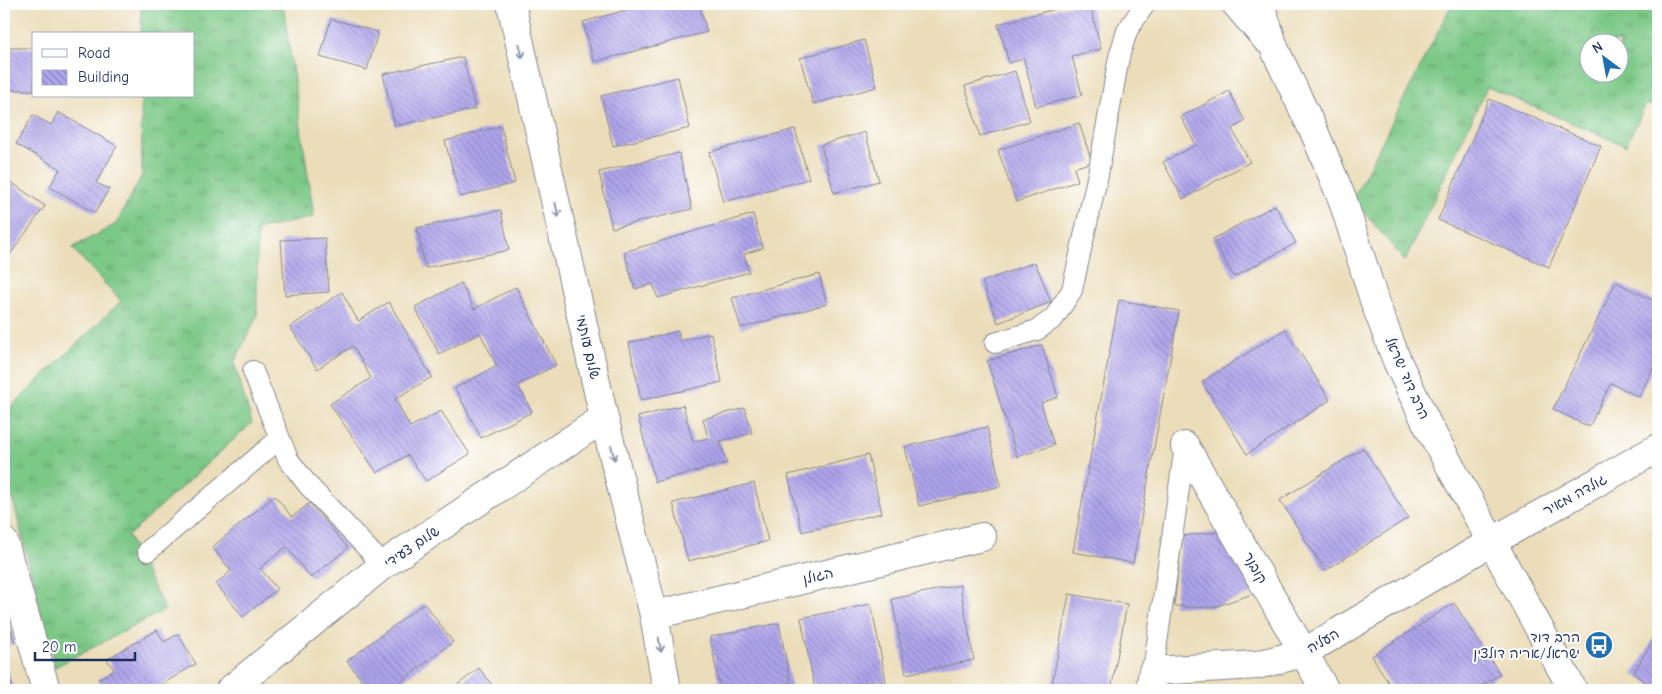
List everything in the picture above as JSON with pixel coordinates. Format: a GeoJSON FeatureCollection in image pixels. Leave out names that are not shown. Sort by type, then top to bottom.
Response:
{"type":"FeatureCollection","features":[{"type":"Feature","properties":{"kind":"street","name":"שלום עותמי"},"geometry":{"type":"LineString","coordinates":[[511,4],[604,418],[654,615],[667,690]]}},
{"type":"Feature","properties":{"kind":"street","name":"הרב דוד ישראל"},"geometry":{"type":"LineString","coordinates":[[1236,4],[1275,50]]}},
{"type":"Feature","properties":{"kind":"street","name":"הרב דוד ישראל"},"geometry":{"type":"LineString","coordinates":[[1260,4],[1275,50],[1316,136],[1343,201],[1375,303],[1397,361],[1427,424],[1573,690]]}},
{"type":"Feature","properties":{"kind":"street","name":"שלום צעידי"},"geometry":{"type":"LineString","coordinates":[[230,690],[383,565],[604,418]]}},
{"type":"Feature","properties":{"kind":"street","name":"קובנר"},"geometry":{"type":"LineString","coordinates":[[1185,446],[1325,690]]}},
{"type":"Feature","properties":{"kind":"street","name":"גולדה מאיר"},"geometry":{"type":"LineString","coordinates":[[1491,542],[1658,448]]}},
{"type":"Feature","properties":{"kind":"street","name":"הגולן"},"geometry":{"type":"LineString","coordinates":[[654,615],[982,537]]}},
{"type":"Feature","properties":{"kind":"street"},"geometry":{"type":"LineString","coordinates":[[4,542],[46,690]]}},
{"type":"Feature","properties":{"kind":"street","name":"העליה"},"geometry":{"type":"LineString","coordinates":[[1151,680],[1257,664],[1303,653],[1491,542]]}},
{"type":"Feature","properties":{"kind":"lane"},"geometry":{"type":"LineString","coordinates":[[995,344],[1037,330],[1054,318],[1072,290],[1098,174],[1119,57],[1127,31],[1145,4]]}},
{"type":"Feature","properties":{"kind":"lane"},"geometry":{"type":"LineString","coordinates":[[253,371],[288,459],[308,485],[383,565]]}},
{"type":"Feature","properties":{"kind":"lane"},"geometry":{"type":"LineString","coordinates":[[148,551],[279,439]]}},
{"type":"Feature","properties":{"kind":"lane"},"geometry":{"type":"LineString","coordinates":[[1151,680],[1185,446]]}},
{"type":"Feature","properties":{"kind":"green space"},"geometry":{"type":"Polygon","coordinates":[[[141,4],[283,4],[314,217],[257,230],[257,316],[234,363],[252,423],[128,536],[165,610],[55,667],[4,465],[4,414],[121,301],[72,248],[116,224],[142,175],[141,98],[195,98],[195,32],[141,32],[141,4]]]}},
{"type":"Feature","properties":{"kind":"green space"},"geometry":{"type":"Polygon","coordinates":[[[1452,4],[1636,4],[1658,14],[1658,107],[1646,104],[1626,146],[1487,87],[1405,261],[1353,199],[1452,4]]]}},
{"type":"Feature","properties":{"kind":"building"},"geometry":{"type":"Polygon","coordinates":[[[648,4],[671,4],[671,7],[684,4],[699,4],[707,32],[594,62],[583,22],[648,4]]]}},
{"type":"Feature","properties":{"kind":"building"},"geometry":{"type":"Polygon","coordinates":[[[1075,4],[1090,4],[1101,49],[1072,56],[1082,95],[1036,107],[1024,59],[1009,63],[998,24],[1075,4]]]}},
{"type":"Feature","properties":{"kind":"building"},"geometry":{"type":"Polygon","coordinates":[[[331,19],[378,32],[367,70],[320,57],[331,19]]]}},
{"type":"Feature","properties":{"kind":"building"},"geometry":{"type":"Polygon","coordinates":[[[864,40],[877,87],[813,104],[800,58],[864,40]]]}},
{"type":"Feature","properties":{"kind":"building"},"geometry":{"type":"Polygon","coordinates":[[[4,48],[32,48],[32,90],[4,90],[4,48]]]}},
{"type":"Feature","properties":{"kind":"building"},"geometry":{"type":"Polygon","coordinates":[[[463,57],[475,109],[395,126],[383,74],[463,57]]]}},
{"type":"Feature","properties":{"kind":"building"},"geometry":{"type":"Polygon","coordinates":[[[1015,71],[1030,121],[980,136],[965,86],[1015,71]]]}},
{"type":"Feature","properties":{"kind":"building"},"geometry":{"type":"Polygon","coordinates":[[[678,77],[690,128],[613,146],[601,96],[678,77]]]}},
{"type":"Feature","properties":{"kind":"building"},"geometry":{"type":"Polygon","coordinates":[[[1229,91],[1245,121],[1232,129],[1250,162],[1183,199],[1163,162],[1196,145],[1181,117],[1229,91]]]}},
{"type":"Feature","properties":{"kind":"building"},"geometry":{"type":"Polygon","coordinates":[[[1489,99],[1601,146],[1549,267],[1438,220],[1489,99]]]}},
{"type":"Feature","properties":{"kind":"building"},"geometry":{"type":"Polygon","coordinates":[[[58,112],[117,146],[96,183],[109,189],[95,213],[50,187],[60,169],[16,144],[33,115],[51,125],[58,112]]]}},
{"type":"Feature","properties":{"kind":"building"},"geometry":{"type":"Polygon","coordinates":[[[1079,123],[1092,162],[1074,168],[1078,181],[1016,202],[998,150],[1079,123]]]}},
{"type":"Feature","properties":{"kind":"building"},"geometry":{"type":"Polygon","coordinates":[[[501,126],[515,183],[460,197],[445,141],[501,126]]]}},
{"type":"Feature","properties":{"kind":"building"},"geometry":{"type":"Polygon","coordinates":[[[795,129],[809,179],[723,202],[709,152],[795,129]]]}},
{"type":"Feature","properties":{"kind":"building"},"geometry":{"type":"Polygon","coordinates":[[[865,132],[879,181],[834,193],[821,145],[865,132]]]}},
{"type":"Feature","properties":{"kind":"building"},"geometry":{"type":"Polygon","coordinates":[[[679,153],[692,209],[612,228],[599,172],[679,153]]]}},
{"type":"Feature","properties":{"kind":"building"},"geometry":{"type":"Polygon","coordinates":[[[11,182],[45,206],[4,263],[4,192],[11,182]]]}},
{"type":"Feature","properties":{"kind":"building"},"geometry":{"type":"Polygon","coordinates":[[[1275,205],[1296,243],[1234,277],[1213,239],[1275,205]]]}},
{"type":"Feature","properties":{"kind":"building"},"geometry":{"type":"Polygon","coordinates":[[[501,210],[509,250],[425,268],[417,228],[501,210]]]}},
{"type":"Feature","properties":{"kind":"building"},"geometry":{"type":"Polygon","coordinates":[[[753,214],[763,248],[744,254],[749,272],[658,298],[653,284],[635,289],[624,252],[753,214]]]}},
{"type":"Feature","properties":{"kind":"building"},"geometry":{"type":"Polygon","coordinates":[[[325,238],[329,292],[285,295],[281,240],[325,238]]]}},
{"type":"Feature","properties":{"kind":"building"},"geometry":{"type":"Polygon","coordinates":[[[1035,262],[1051,302],[998,323],[982,282],[1035,262]]]}},
{"type":"Feature","properties":{"kind":"building"},"geometry":{"type":"Polygon","coordinates":[[[819,274],[827,304],[741,328],[732,298],[819,274]]]}},
{"type":"Feature","properties":{"kind":"building"},"geometry":{"type":"Polygon","coordinates":[[[1616,282],[1658,303],[1658,366],[1655,364],[1639,397],[1611,383],[1589,427],[1553,409],[1616,282]]]}},
{"type":"Feature","properties":{"kind":"building"},"geometry":{"type":"Polygon","coordinates":[[[461,283],[474,309],[516,287],[556,365],[518,385],[532,412],[481,438],[455,388],[497,366],[480,333],[439,354],[415,307],[461,283]]]}},
{"type":"Feature","properties":{"kind":"building"},"geometry":{"type":"Polygon","coordinates":[[[342,292],[358,321],[389,302],[432,377],[395,399],[410,427],[441,411],[470,454],[426,481],[408,455],[377,473],[330,404],[371,378],[353,346],[317,369],[290,327],[342,292]]]}},
{"type":"Feature","properties":{"kind":"building"},"geometry":{"type":"Polygon","coordinates":[[[1119,300],[1179,311],[1133,563],[1073,552],[1119,300]]]}},
{"type":"Feature","properties":{"kind":"building"},"geometry":{"type":"Polygon","coordinates":[[[1285,329],[1330,400],[1247,454],[1202,382],[1285,329]]]}},
{"type":"Feature","properties":{"kind":"building"},"geometry":{"type":"Polygon","coordinates":[[[678,331],[680,341],[711,333],[722,382],[641,400],[629,343],[678,331]]]}},
{"type":"Feature","properties":{"kind":"building"},"geometry":{"type":"Polygon","coordinates":[[[1042,345],[1058,397],[1041,403],[1054,445],[1017,457],[987,361],[1042,345]]]}},
{"type":"Feature","properties":{"kind":"building"},"geometry":{"type":"Polygon","coordinates":[[[683,405],[693,442],[708,438],[703,419],[745,408],[752,433],[720,441],[727,463],[655,482],[638,417],[683,405]]]}},
{"type":"Feature","properties":{"kind":"building"},"geometry":{"type":"Polygon","coordinates":[[[987,427],[1001,486],[919,506],[905,447],[987,427]]]}},
{"type":"Feature","properties":{"kind":"building"},"geometry":{"type":"Polygon","coordinates":[[[1363,448],[1408,518],[1325,571],[1280,500],[1363,448]]]}},
{"type":"Feature","properties":{"kind":"building"},"geometry":{"type":"Polygon","coordinates":[[[868,455],[882,513],[802,532],[788,475],[868,455]]]}},
{"type":"Feature","properties":{"kind":"building"},"geometry":{"type":"Polygon","coordinates":[[[754,483],[768,541],[688,561],[673,503],[754,483]]]}},
{"type":"Feature","properties":{"kind":"building"},"geometry":{"type":"Polygon","coordinates":[[[275,496],[292,517],[310,503],[348,548],[311,578],[286,547],[260,568],[277,589],[243,617],[216,584],[231,571],[212,547],[275,496]]]}},
{"type":"Feature","properties":{"kind":"building"},"geometry":{"type":"Polygon","coordinates":[[[1218,532],[1255,593],[1211,608],[1174,606],[1182,536],[1218,532]]]}},
{"type":"Feature","properties":{"kind":"building"},"geometry":{"type":"Polygon","coordinates":[[[960,585],[974,660],[906,674],[892,599],[960,585]]]}},
{"type":"Feature","properties":{"kind":"building"},"geometry":{"type":"Polygon","coordinates":[[[1069,594],[1127,604],[1111,690],[1051,690],[1069,594]]]}},
{"type":"Feature","properties":{"kind":"building"},"geometry":{"type":"Polygon","coordinates":[[[424,603],[453,642],[390,690],[369,690],[347,661],[424,603]]]}},
{"type":"Feature","properties":{"kind":"building"},"geometry":{"type":"Polygon","coordinates":[[[1454,603],[1500,674],[1475,690],[1393,690],[1372,656],[1454,603]]]}},
{"type":"Feature","properties":{"kind":"building"},"geometry":{"type":"Polygon","coordinates":[[[871,604],[886,681],[839,690],[815,690],[801,618],[871,604]]]}},
{"type":"Feature","properties":{"kind":"building"},"geometry":{"type":"Polygon","coordinates":[[[7,617],[15,643],[4,646],[4,618],[7,617]]]}},
{"type":"Feature","properties":{"kind":"building"},"geometry":{"type":"Polygon","coordinates":[[[779,623],[792,690],[720,690],[710,637],[779,623]]]}},
{"type":"Feature","properties":{"kind":"building"},"geometry":{"type":"Polygon","coordinates":[[[157,630],[164,642],[178,634],[196,664],[152,690],[105,690],[98,679],[114,670],[107,659],[157,630]]]}},
{"type":"Feature","properties":{"kind":"building"},"geometry":{"type":"Polygon","coordinates":[[[1658,631],[1658,689],[1633,674],[1658,631]]]}},
{"type":"Feature","properties":{"kind":"building"},"geometry":{"type":"Polygon","coordinates":[[[4,658],[13,689],[4,690],[4,658]]]}},
{"type":"Feature","properties":{"kind":"building"},"geometry":{"type":"Polygon","coordinates":[[[479,668],[496,690],[451,690],[479,668]]]}},
{"type":"Feature","properties":{"kind":"place","name":"הרב דוד ישראל/אריה דולצין"},"geometry":{"type":"Point","coordinates":[1599,645]}}]}
